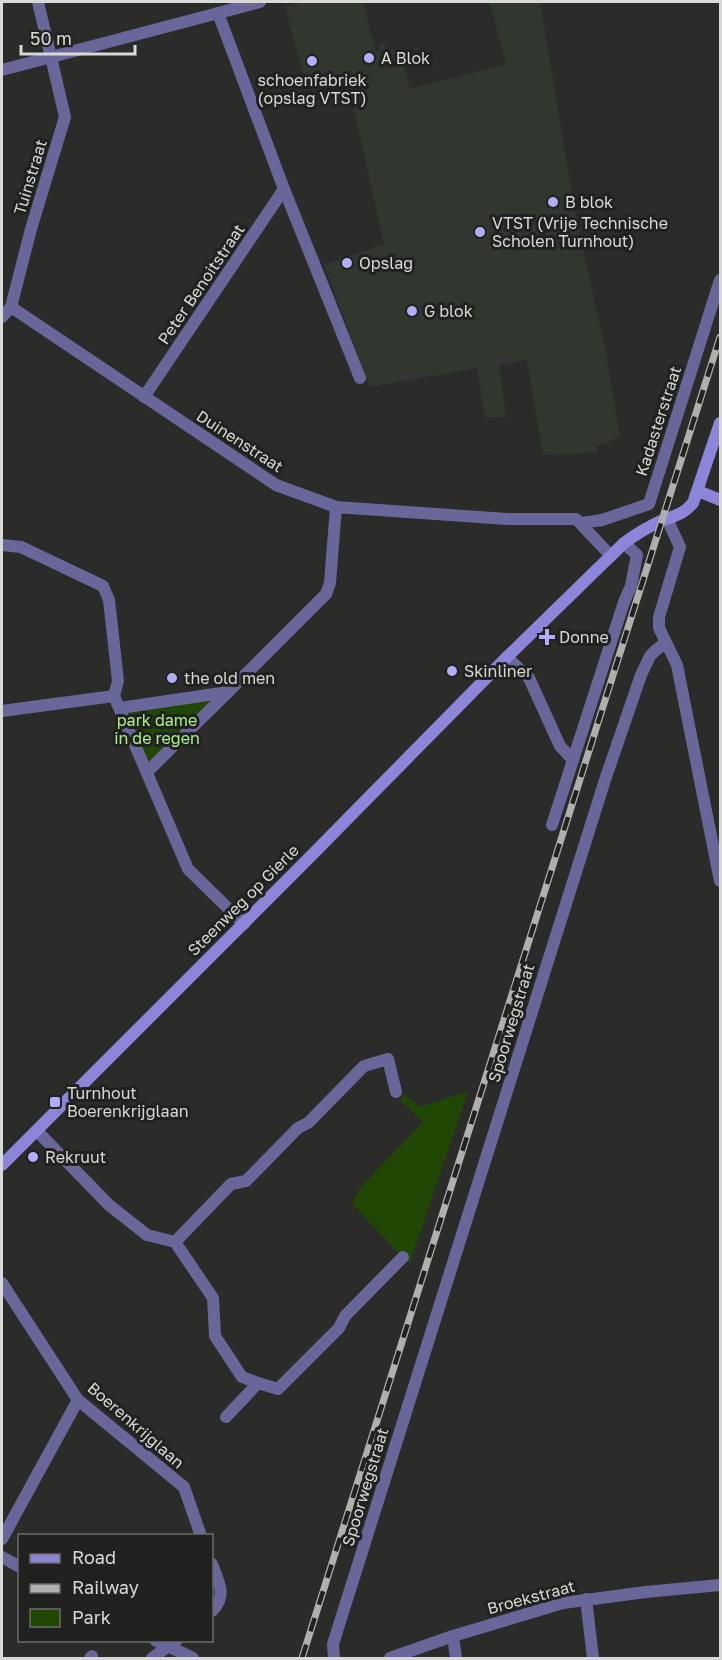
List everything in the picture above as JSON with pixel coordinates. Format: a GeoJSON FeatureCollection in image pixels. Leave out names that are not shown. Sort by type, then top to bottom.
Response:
{"type":"FeatureCollection","features":[{"type":"Feature","properties":{"kind":"street","name":"Tuinstraat"},"geometry":{"type":"LineString","coordinates":[[6,307],[65,117],[38,2]]}},
{"type":"Feature","properties":{"kind":"street"},"geometry":{"type":"LineString","coordinates":[[2,70],[260,2]]}},
{"type":"Feature","properties":{"kind":"street"},"geometry":{"type":"LineString","coordinates":[[218,13],[284,189],[360,378]]}},
{"type":"Feature","properties":{"kind":"street","name":"Peter Benoitstraat"},"geometry":{"type":"LineString","coordinates":[[144,398],[284,189]]}},
{"type":"Feature","properties":{"kind":"street","name":"Kadasterstraat"},"geometry":{"type":"LineString","coordinates":[[581,523],[602,520],[649,504],[720,280]]}},
{"type":"Feature","properties":{"kind":"street"},"geometry":{"type":"LineString","coordinates":[[2,317],[6,307]]}},
{"type":"Feature","properties":{"kind":"street","name":"Duinenstraat"},"geometry":{"type":"LineString","coordinates":[[6,307],[276,485],[336,507],[507,519],[576,519],[581,523]]}},
{"type":"Feature","properties":{"kind":"street"},"geometry":{"type":"LineString","coordinates":[[720,423],[693,503],[687,511],[667,519],[680,547],[659,617],[659,628],[677,665],[720,881]]}},
{"type":"Feature","properties":{"kind":"street"},"geometry":{"type":"LineString","coordinates":[[698,491],[720,500]]}},
{"type":"Feature","properties":{"kind":"street"},"geometry":{"type":"LineString","coordinates":[[147,772],[326,594],[330,583],[336,507]]}},
{"type":"Feature","properties":{"kind":"street","name":"Steenweg op Gierle"},"geometry":{"type":"LineString","coordinates":[[2,1165],[507,657],[624,543],[637,533],[667,519]]}},
{"type":"Feature","properties":{"kind":"street"},"geometry":{"type":"LineString","coordinates":[[581,523],[611,556]]}},
{"type":"Feature","properties":{"kind":"street"},"geometry":{"type":"LineString","coordinates":[[552,825],[631,586],[638,555],[624,543]]}},
{"type":"Feature","properties":{"kind":"street"},"geometry":{"type":"LineString","coordinates":[[2,545],[21,548],[102,586],[109,600],[118,681],[114,696],[188,869],[244,924]]}},
{"type":"Feature","properties":{"kind":"street","name":"Spoorwegstraat"},"geometry":{"type":"LineString","coordinates":[[334,1659],[333,1644],[605,780],[641,675],[650,656],[665,643]]}},
{"type":"Feature","properties":{"kind":"street"},"geometry":{"type":"LineString","coordinates":[[507,657],[529,678],[560,746],[573,760]]}},
{"type":"Feature","properties":{"kind":"street"},"geometry":{"type":"LineString","coordinates":[[120,708],[228,692]]}},
{"type":"Feature","properties":{"kind":"street"},"geometry":{"type":"LineString","coordinates":[[2,711],[114,696]]}},
{"type":"Feature","properties":{"kind":"street"},"geometry":{"type":"LineString","coordinates":[[176,1242],[231,1184],[246,1181],[298,1128],[308,1124],[364,1066],[388,1059],[396,1092]]}},
{"type":"Feature","properties":{"kind":"street"},"geometry":{"type":"LineString","coordinates":[[37,1131],[109,1204],[147,1235],[176,1242],[213,1298],[215,1336],[242,1377],[258,1383],[278,1389],[339,1328],[345,1317],[402,1257]]}},
{"type":"Feature","properties":{"kind":"street","name":"Boerenkrijglaan"},"geometry":{"type":"LineString","coordinates":[[2,1282],[78,1400],[184,1487],[200,1534]]}},
{"type":"Feature","properties":{"kind":"street"},"geometry":{"type":"LineString","coordinates":[[226,1417],[258,1383]]}},
{"type":"Feature","properties":{"kind":"street"},"geometry":{"type":"LineString","coordinates":[[2,1539],[78,1400]]}},
{"type":"Feature","properties":{"kind":"street"},"geometry":{"type":"LineString","coordinates":[[2,1557],[18,1566]]}},
{"type":"Feature","properties":{"kind":"street"},"geometry":{"type":"LineString","coordinates":[[213,1567],[222,1592],[218,1605],[213,1610]]}},
{"type":"Feature","properties":{"kind":"street","name":"Broekstraat"},"geometry":{"type":"LineString","coordinates":[[390,1659],[453,1636],[562,1603],[720,1585]]}},
{"type":"Feature","properties":{"kind":"street"},"geometry":{"type":"LineString","coordinates":[[586,1599],[593,1659]]}},
{"type":"Feature","properties":{"kind":"street"},"geometry":{"type":"LineString","coordinates":[[453,1636],[456,1659]]}},
{"type":"Feature","properties":{"kind":"street"},"geometry":{"type":"LineString","coordinates":[[152,1659],[172,1644],[193,1659]]}},
{"type":"Feature","properties":{"kind":"shaded area","name":"VTST (Vrije Technische Scholen Turnhout)"},"geometry":{"type":"Polygon","coordinates":[[[306,2],[363,2],[376,51],[380,50],[379,44],[384,42],[387,51],[399,48],[410,89],[506,64],[489,2],[540,2],[576,219],[605,347],[620,437],[596,446],[598,452],[543,455],[527,360],[499,365],[506,417],[485,418],[477,368],[370,387],[324,265],[384,244],[353,105],[348,105],[341,77],[307,88],[285,7],[306,2]]]}},
{"type":"Feature","properties":{"kind":"green space","name":"park dame in de regen"},"geometry":{"type":"Polygon","coordinates":[[[215,699],[148,768],[125,712],[215,699]]]}},
{"type":"Feature","properties":{"kind":"green space"},"geometry":{"type":"Polygon","coordinates":[[[468,1091],[410,1263],[352,1203],[361,1187],[423,1122],[400,1100],[404,1095],[421,1107],[468,1091]]]}},
{"type":"Feature","properties":{"kind":"railway"},"geometry":{"type":"LineString","coordinates":[[302,1658],[720,337]]}},
{"type":"Feature","properties":{"kind":"place","name":"A Blok"},"geometry":{"type":"Point","coordinates":[369,58]}},
{"type":"Feature","properties":{"kind":"place","name":"schoenfabriek (opslag VTST)"},"geometry":{"type":"Point","coordinates":[312,61]}},
{"type":"Feature","properties":{"kind":"place","name":"B blok"},"geometry":{"type":"Point","coordinates":[553,202]}},
{"type":"Feature","properties":{"kind":"place","name":"VTST (Vrije Technische Scholen Turnhout)"},"geometry":{"type":"Point","coordinates":[480,232]}},
{"type":"Feature","properties":{"kind":"place","name":"Opslag"},"geometry":{"type":"Point","coordinates":[347,263]}},
{"type":"Feature","properties":{"kind":"place","name":"G blok"},"geometry":{"type":"Point","coordinates":[412,311]}},
{"type":"Feature","properties":{"kind":"place","name":"Donne"},"geometry":{"type":"Point","coordinates":[547,637]}},
{"type":"Feature","properties":{"kind":"place","name":"Skinliner"},"geometry":{"type":"Point","coordinates":[452,671]}},
{"type":"Feature","properties":{"kind":"place","name":"the old men"},"geometry":{"type":"Point","coordinates":[172,678]}},
{"type":"Feature","properties":{"kind":"place","name":"Turnhout Boerenkrijglaan"},"geometry":{"type":"Point","coordinates":[55,1102]}},
{"type":"Feature","properties":{"kind":"place","name":"Rekruut"},"geometry":{"type":"Point","coordinates":[33,1157]}}]}
